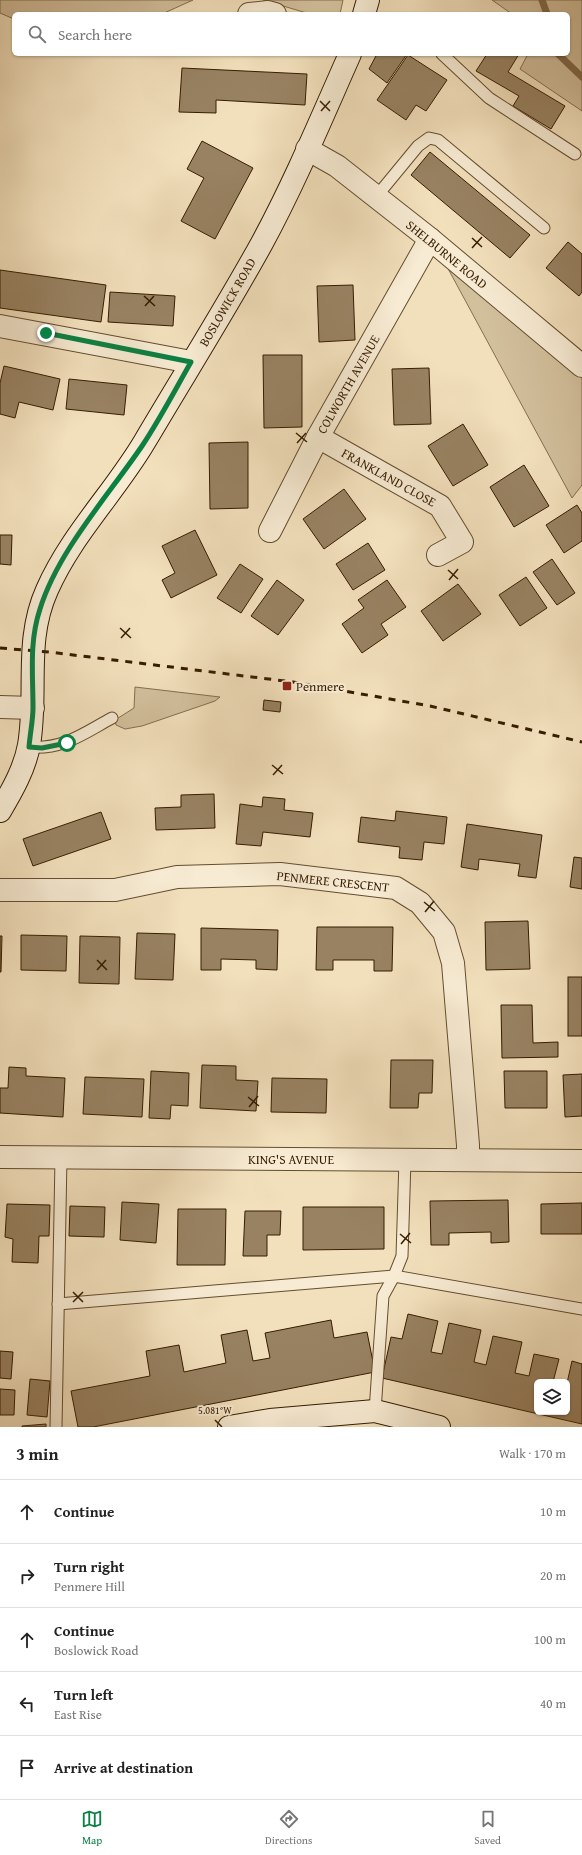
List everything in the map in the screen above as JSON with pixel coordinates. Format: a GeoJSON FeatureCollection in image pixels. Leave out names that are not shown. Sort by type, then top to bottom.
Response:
{"type":"FeatureCollection","features":[{"type":"Feature","properties":{"kind":"street","name":"BOSLOWICK ROAD"},"geometry":{"type":"LineString","coordinates":[[0,811],[17,780],[29,747],[33,708],[31,669],[33,635],[47,590],[65,554],[143,444],[262,242],[307,149],[349,56]]}},
{"type":"Feature","properties":{"kind":"street","name":"SHELBURNE ROAD"},"geometry":{"type":"LineString","coordinates":[[307,149],[337,166],[430,240],[582,366]]}},
{"type":"Feature","properties":{"kind":"street","name":"COLWORTH AVENUE"},"geometry":{"type":"LineString","coordinates":[[270,531],[318,437],[430,240]]}},
{"type":"Feature","properties":{"kind":"street"},"geometry":{"type":"LineString","coordinates":[[0,326],[191,362]]}},
{"type":"Feature","properties":{"kind":"street","name":"FRANKLAND CLOSE"},"geometry":{"type":"LineString","coordinates":[[318,437],[440,506],[462,542],[438,556]]}},
{"type":"Feature","properties":{"kind":"street"},"geometry":{"type":"LineString","coordinates":[[0,707],[33,708]]}},
{"type":"Feature","properties":{"kind":"street","name":"PENMERE CRESCENT"},"geometry":{"type":"LineString","coordinates":[[0,890],[115,890],[177,877],[280,874],[396,888],[420,903],[444,932],[453,962],[468,1144],[468,1160]]}},
{"type":"Feature","properties":{"kind":"street","name":"KING'S AVENUE"},"geometry":{"type":"LineString","coordinates":[[0,1157],[582,1161]]}},
{"type":"Feature","properties":{"kind":"street"},"geometry":{"type":"LineString","coordinates":[[229,1427],[270,1420],[375,1411],[439,1427]]}},
{"type":"Feature","properties":{"kind":"lane"},"geometry":{"type":"LineString","coordinates":[[444,56],[489,98],[575,154]]}},
{"type":"Feature","properties":{"kind":"lane"},"geometry":{"type":"LineString","coordinates":[[376,197],[418,146],[429,138],[438,140],[544,228]]}},
{"type":"Feature","properties":{"kind":"lane"},"geometry":{"type":"LineString","coordinates":[[29,747],[42,748],[67,743],[112,718]]}},
{"type":"Feature","properties":{"kind":"lane"},"geometry":{"type":"LineString","coordinates":[[56,1427],[61,1158]]}},
{"type":"Feature","properties":{"kind":"lane"},"geometry":{"type":"LineString","coordinates":[[375,1411],[383,1296],[394,1276],[402,1256],[405,1160]]}},
{"type":"Feature","properties":{"kind":"lane"},"geometry":{"type":"LineString","coordinates":[[58,1304],[394,1276],[582,1310]]}},
{"type":"Feature","properties":{"kind":"shaded area"},"geometry":{"type":"Polygon","coordinates":[[[0,0],[193,0],[166,12],[12,12],[12,18],[0,13],[0,0]]]}},
{"type":"Feature","properties":{"kind":"shaded area"},"geometry":{"type":"Polygon","coordinates":[[[263,0],[343,0],[340,12],[303,12],[263,0]]]}},
{"type":"Feature","properties":{"kind":"shaded area"},"geometry":{"type":"Polygon","coordinates":[[[492,0],[582,0],[582,111],[520,69],[527,56],[570,56],[570,12],[509,12],[492,0]]]}},
{"type":"Feature","properties":{"kind":"shaded area"},"geometry":{"type":"Polygon","coordinates":[[[445,263],[582,374],[582,485],[572,498],[445,263]]]}},
{"type":"Feature","properties":{"kind":"shaded area"},"geometry":{"type":"Polygon","coordinates":[[[135,687],[220,697],[215,701],[142,726],[125,729],[116,725],[115,720],[134,708],[135,687]]]}},
{"type":"Feature","properties":{"kind":"building"},"geometry":{"type":"Polygon","coordinates":[[[376,56],[406,56],[387,83],[369,69],[376,56]]]}},
{"type":"Feature","properties":{"kind":"building"},"geometry":{"type":"Polygon","coordinates":[[[407,56],[447,80],[426,111],[416,105],[406,120],[377,100],[407,56]]]}},
{"type":"Feature","properties":{"kind":"building"},"geometry":{"type":"Polygon","coordinates":[[[486,56],[518,56],[508,72],[565,106],[551,129],[513,106],[519,96],[476,71],[486,56]]]}},
{"type":"Feature","properties":{"kind":"building"},"geometry":{"type":"Polygon","coordinates":[[[182,68],[307,74],[305,105],[216,100],[216,113],[179,112],[182,68]]]}},
{"type":"Feature","properties":{"kind":"building"},"geometry":{"type":"Polygon","coordinates":[[[202,141],[253,168],[215,239],[181,221],[204,178],[187,169],[202,141]]]}},
{"type":"Feature","properties":{"kind":"building"},"geometry":{"type":"Polygon","coordinates":[[[430,152],[530,235],[510,258],[411,175],[430,152]]]}},
{"type":"Feature","properties":{"kind":"building"},"geometry":{"type":"Polygon","coordinates":[[[568,242],[582,254],[582,292],[579,296],[546,268],[568,242]]]}},
{"type":"Feature","properties":{"kind":"building"},"geometry":{"type":"Polygon","coordinates":[[[0,270],[106,285],[101,322],[0,308],[0,270]]]}},
{"type":"Feature","properties":{"kind":"building"},"geometry":{"type":"Polygon","coordinates":[[[353,285],[355,340],[319,342],[317,286],[353,285]]]}},
{"type":"Feature","properties":{"kind":"building"},"geometry":{"type":"Polygon","coordinates":[[[110,292],[175,296],[173,326],[108,322],[110,292]]]}},
{"type":"Feature","properties":{"kind":"building"},"geometry":{"type":"Polygon","coordinates":[[[263,355],[302,355],[302,427],[264,428],[263,355]]]}},
{"type":"Feature","properties":{"kind":"building"},"geometry":{"type":"Polygon","coordinates":[[[4,366],[60,379],[53,410],[19,402],[15,418],[0,414],[0,383],[4,366]]]}},
{"type":"Feature","properties":{"kind":"building"},"geometry":{"type":"Polygon","coordinates":[[[429,368],[431,424],[394,425],[392,369],[429,368]]]}},
{"type":"Feature","properties":{"kind":"building"},"geometry":{"type":"Polygon","coordinates":[[[69,379],[127,385],[124,415],[66,409],[69,379]]]}},
{"type":"Feature","properties":{"kind":"building"},"geometry":{"type":"Polygon","coordinates":[[[463,424],[488,465],[453,486],[428,446],[463,424]]]}},
{"type":"Feature","properties":{"kind":"building"},"geometry":{"type":"Polygon","coordinates":[[[248,442],[248,508],[210,509],[209,443],[248,442]]]}},
{"type":"Feature","properties":{"kind":"building"},"geometry":{"type":"Polygon","coordinates":[[[524,465],[549,506],[514,527],[490,487],[524,465]]]}},
{"type":"Feature","properties":{"kind":"building"},"geometry":{"type":"Polygon","coordinates":[[[344,489],[366,519],[324,549],[303,519],[344,489]]]}},
{"type":"Feature","properties":{"kind":"building"},"geometry":{"type":"Polygon","coordinates":[[[577,505],[582,513],[582,541],[564,553],[546,525],[577,505]]]}},
{"type":"Feature","properties":{"kind":"building"},"geometry":{"type":"Polygon","coordinates":[[[195,530],[217,575],[171,598],[162,580],[175,573],[162,546],[195,530]]]}},
{"type":"Feature","properties":{"kind":"building"},"geometry":{"type":"Polygon","coordinates":[[[0,535],[12,535],[11,565],[0,564],[0,535]]]}},
{"type":"Feature","properties":{"kind":"building"},"geometry":{"type":"Polygon","coordinates":[[[368,543],[385,570],[353,590],[336,564],[368,543]]]}},
{"type":"Feature","properties":{"kind":"building"},"geometry":{"type":"Polygon","coordinates":[[[552,559],[575,593],[557,605],[533,572],[552,559]]]}},
{"type":"Feature","properties":{"kind":"building"},"geometry":{"type":"Polygon","coordinates":[[[240,564],[263,579],[241,613],[217,598],[240,564]]]}},
{"type":"Feature","properties":{"kind":"building"},"geometry":{"type":"Polygon","coordinates":[[[526,577],[547,608],[520,626],[499,595],[526,577]]]}},
{"type":"Feature","properties":{"kind":"building"},"geometry":{"type":"Polygon","coordinates":[[[277,580],[304,600],[278,635],[251,616],[277,580]]]}},
{"type":"Feature","properties":{"kind":"building"},"geometry":{"type":"Polygon","coordinates":[[[387,580],[406,607],[381,624],[388,635],[362,653],[342,624],[364,608],[358,600],[387,580]]]}},
{"type":"Feature","properties":{"kind":"building"},"geometry":{"type":"Polygon","coordinates":[[[458,584],[481,614],[443,641],[421,611],[458,584]]]}},
{"type":"Feature","properties":{"kind":"building"},"geometry":{"type":"Polygon","coordinates":[[[264,700],[281,702],[280,712],[263,710],[264,700]]]}},
{"type":"Feature","properties":{"kind":"building"},"geometry":{"type":"Polygon","coordinates":[[[214,794],[215,828],[156,830],[155,808],[181,807],[181,795],[214,794]]]}},
{"type":"Feature","properties":{"kind":"building"},"geometry":{"type":"Polygon","coordinates":[[[263,797],[285,799],[284,810],[313,813],[310,837],[263,832],[261,846],[236,844],[240,804],[262,807],[263,797]]]}},
{"type":"Feature","properties":{"kind":"building"},"geometry":{"type":"Polygon","coordinates":[[[396,811],[447,817],[444,844],[424,842],[422,860],[399,858],[400,847],[358,842],[361,817],[395,821],[396,811]]]}},
{"type":"Feature","properties":{"kind":"building"},"geometry":{"type":"Polygon","coordinates":[[[101,812],[111,839],[33,866],[23,839],[101,812]]]}},
{"type":"Feature","properties":{"kind":"building"},"geometry":{"type":"Polygon","coordinates":[[[467,824],[542,835],[536,878],[518,876],[520,864],[479,859],[478,870],[461,867],[467,824]]]}},
{"type":"Feature","properties":{"kind":"building"},"geometry":{"type":"Polygon","coordinates":[[[574,857],[582,858],[582,889],[570,887],[574,857]]]}},
{"type":"Feature","properties":{"kind":"building"},"geometry":{"type":"Polygon","coordinates":[[[528,921],[530,969],[486,970],[485,922],[528,921]]]}},
{"type":"Feature","properties":{"kind":"building"},"geometry":{"type":"Polygon","coordinates":[[[317,927],[393,927],[392,971],[374,971],[374,960],[333,960],[333,970],[316,970],[317,927]]]}},
{"type":"Feature","properties":{"kind":"building"},"geometry":{"type":"Polygon","coordinates":[[[201,928],[278,930],[277,970],[256,969],[256,960],[221,959],[221,970],[201,970],[201,928]]]}},
{"type":"Feature","properties":{"kind":"building"},"geometry":{"type":"Polygon","coordinates":[[[137,933],[175,934],[173,980],[135,979],[137,933]]]}},
{"type":"Feature","properties":{"kind":"building"},"geometry":{"type":"Polygon","coordinates":[[[21,935],[67,936],[66,971],[21,970],[21,935]]]}},
{"type":"Feature","properties":{"kind":"building"},"geometry":{"type":"Polygon","coordinates":[[[0,936],[2,936],[1,972],[0,972],[0,936]]]}},
{"type":"Feature","properties":{"kind":"building"},"geometry":{"type":"Polygon","coordinates":[[[80,936],[120,937],[119,984],[79,983],[80,936]]]}},
{"type":"Feature","properties":{"kind":"building"},"geometry":{"type":"Polygon","coordinates":[[[568,977],[582,977],[582,1036],[568,1036],[568,977]]]}},
{"type":"Feature","properties":{"kind":"building"},"geometry":{"type":"Polygon","coordinates":[[[501,1005],[532,1005],[533,1043],[558,1042],[558,1057],[502,1058],[501,1005]]]}},
{"type":"Feature","properties":{"kind":"building"},"geometry":{"type":"Polygon","coordinates":[[[391,1060],[433,1060],[432,1093],[419,1093],[418,1108],[390,1108],[391,1060]]]}},
{"type":"Feature","properties":{"kind":"building"},"geometry":{"type":"Polygon","coordinates":[[[202,1065],[236,1066],[236,1080],[258,1081],[256,1111],[200,1108],[202,1065]]]}},
{"type":"Feature","properties":{"kind":"building"},"geometry":{"type":"Polygon","coordinates":[[[9,1067],[26,1068],[26,1076],[65,1078],[63,1117],[0,1113],[0,1088],[8,1088],[9,1067]]]}},
{"type":"Feature","properties":{"kind":"building"},"geometry":{"type":"Polygon","coordinates":[[[151,1071],[189,1073],[188,1106],[171,1105],[170,1119],[149,1118],[151,1071]]]}},
{"type":"Feature","properties":{"kind":"building"},"geometry":{"type":"Polygon","coordinates":[[[504,1071],[547,1071],[547,1108],[505,1108],[504,1071]]]}},
{"type":"Feature","properties":{"kind":"building"},"geometry":{"type":"Polygon","coordinates":[[[582,1074],[582,1116],[565,1117],[563,1075],[582,1074]]]}},
{"type":"Feature","properties":{"kind":"building"},"geometry":{"type":"Polygon","coordinates":[[[85,1077],[144,1079],[142,1117],[83,1114],[85,1077]]]}},
{"type":"Feature","properties":{"kind":"building"},"geometry":{"type":"Polygon","coordinates":[[[272,1078],[327,1079],[326,1113],[271,1112],[272,1078]]]}},
{"type":"Feature","properties":{"kind":"building"},"geometry":{"type":"Polygon","coordinates":[[[508,1200],[509,1242],[491,1243],[491,1232],[449,1233],[449,1245],[431,1245],[430,1201],[508,1200]]]}},
{"type":"Feature","properties":{"kind":"building"},"geometry":{"type":"Polygon","coordinates":[[[122,1202],[159,1204],[156,1243],[120,1240],[122,1202]]]}},
{"type":"Feature","properties":{"kind":"building"},"geometry":{"type":"Polygon","coordinates":[[[582,1203],[582,1234],[541,1234],[541,1204],[582,1203]]]}},
{"type":"Feature","properties":{"kind":"building"},"geometry":{"type":"Polygon","coordinates":[[[7,1204],[50,1205],[49,1236],[39,1236],[38,1263],[12,1262],[13,1239],[5,1237],[7,1204]]]}},
{"type":"Feature","properties":{"kind":"building"},"geometry":{"type":"Polygon","coordinates":[[[70,1206],[105,1207],[104,1237],[69,1236],[70,1206]]]}},
{"type":"Feature","properties":{"kind":"building"},"geometry":{"type":"Polygon","coordinates":[[[303,1207],[384,1207],[384,1249],[303,1250],[303,1207]]]}},
{"type":"Feature","properties":{"kind":"building"},"geometry":{"type":"Polygon","coordinates":[[[178,1209],[226,1209],[225,1265],[177,1265],[178,1209]]]}},
{"type":"Feature","properties":{"kind":"building"},"geometry":{"type":"Polygon","coordinates":[[[245,1211],[281,1211],[280,1235],[267,1235],[267,1256],[243,1256],[245,1211]]]}},
{"type":"Feature","properties":{"kind":"building"},"geometry":{"type":"Polygon","coordinates":[[[408,1314],[438,1321],[431,1352],[442,1354],[449,1323],[481,1330],[474,1362],[486,1365],[493,1336],[522,1342],[515,1373],[529,1376],[534,1354],[559,1359],[554,1379],[534,1379],[534,1413],[382,1378],[391,1337],[402,1339],[408,1314]]]}},
{"type":"Feature","properties":{"kind":"building"},"geometry":{"type":"Polygon","coordinates":[[[331,1320],[334,1338],[367,1332],[375,1372],[93,1427],[78,1427],[71,1391],[150,1376],[146,1351],[179,1345],[184,1372],[226,1363],[221,1335],[247,1330],[253,1361],[270,1358],[265,1333],[331,1320]]]}},
{"type":"Feature","properties":{"kind":"building"},"geometry":{"type":"Polygon","coordinates":[[[0,1351],[13,1352],[11,1379],[0,1378],[0,1351]]]}},
{"type":"Feature","properties":{"kind":"building"},"geometry":{"type":"Polygon","coordinates":[[[572,1361],[582,1364],[582,1424],[543,1415],[570,1415],[570,1379],[568,1379],[572,1361]]]}},
{"type":"Feature","properties":{"kind":"building"},"geometry":{"type":"Polygon","coordinates":[[[30,1379],[50,1381],[47,1417],[27,1415],[30,1379]]]}},
{"type":"Feature","properties":{"kind":"building"},"geometry":{"type":"Polygon","coordinates":[[[0,1389],[15,1390],[14,1415],[0,1415],[0,1389]]]}},
{"type":"Feature","properties":{"kind":"building"},"geometry":{"type":"Polygon","coordinates":[[[46,1424],[46,1427],[22,1427],[22,1426],[46,1424]]]}},
{"type":"Feature","properties":{"kind":"waterway"},"geometry":{"type":"LineString","coordinates":[[542,0],[546,12]]}},
{"type":"Feature","properties":{"kind":"waterway"},"geometry":{"type":"LineString","coordinates":[[560,56],[582,77]]}},
{"type":"Feature","properties":{"kind":"railway"},"geometry":{"type":"LineString","coordinates":[[0,648],[49,652],[293,682],[430,706],[582,742]]}},
{"type":"Feature","properties":{"kind":"place","name":"Penmere"},"geometry":{"type":"Point","coordinates":[287,686]}},
{"type":"Feature","properties":{"kind":"route"},"geometry":{"type":"LineString","coordinates":[[46,333],[191,362],[143,444],[65,554],[47,590],[40,609],[33,635],[31,669],[33,708],[29,747],[42,748],[67,743]]}}]}
